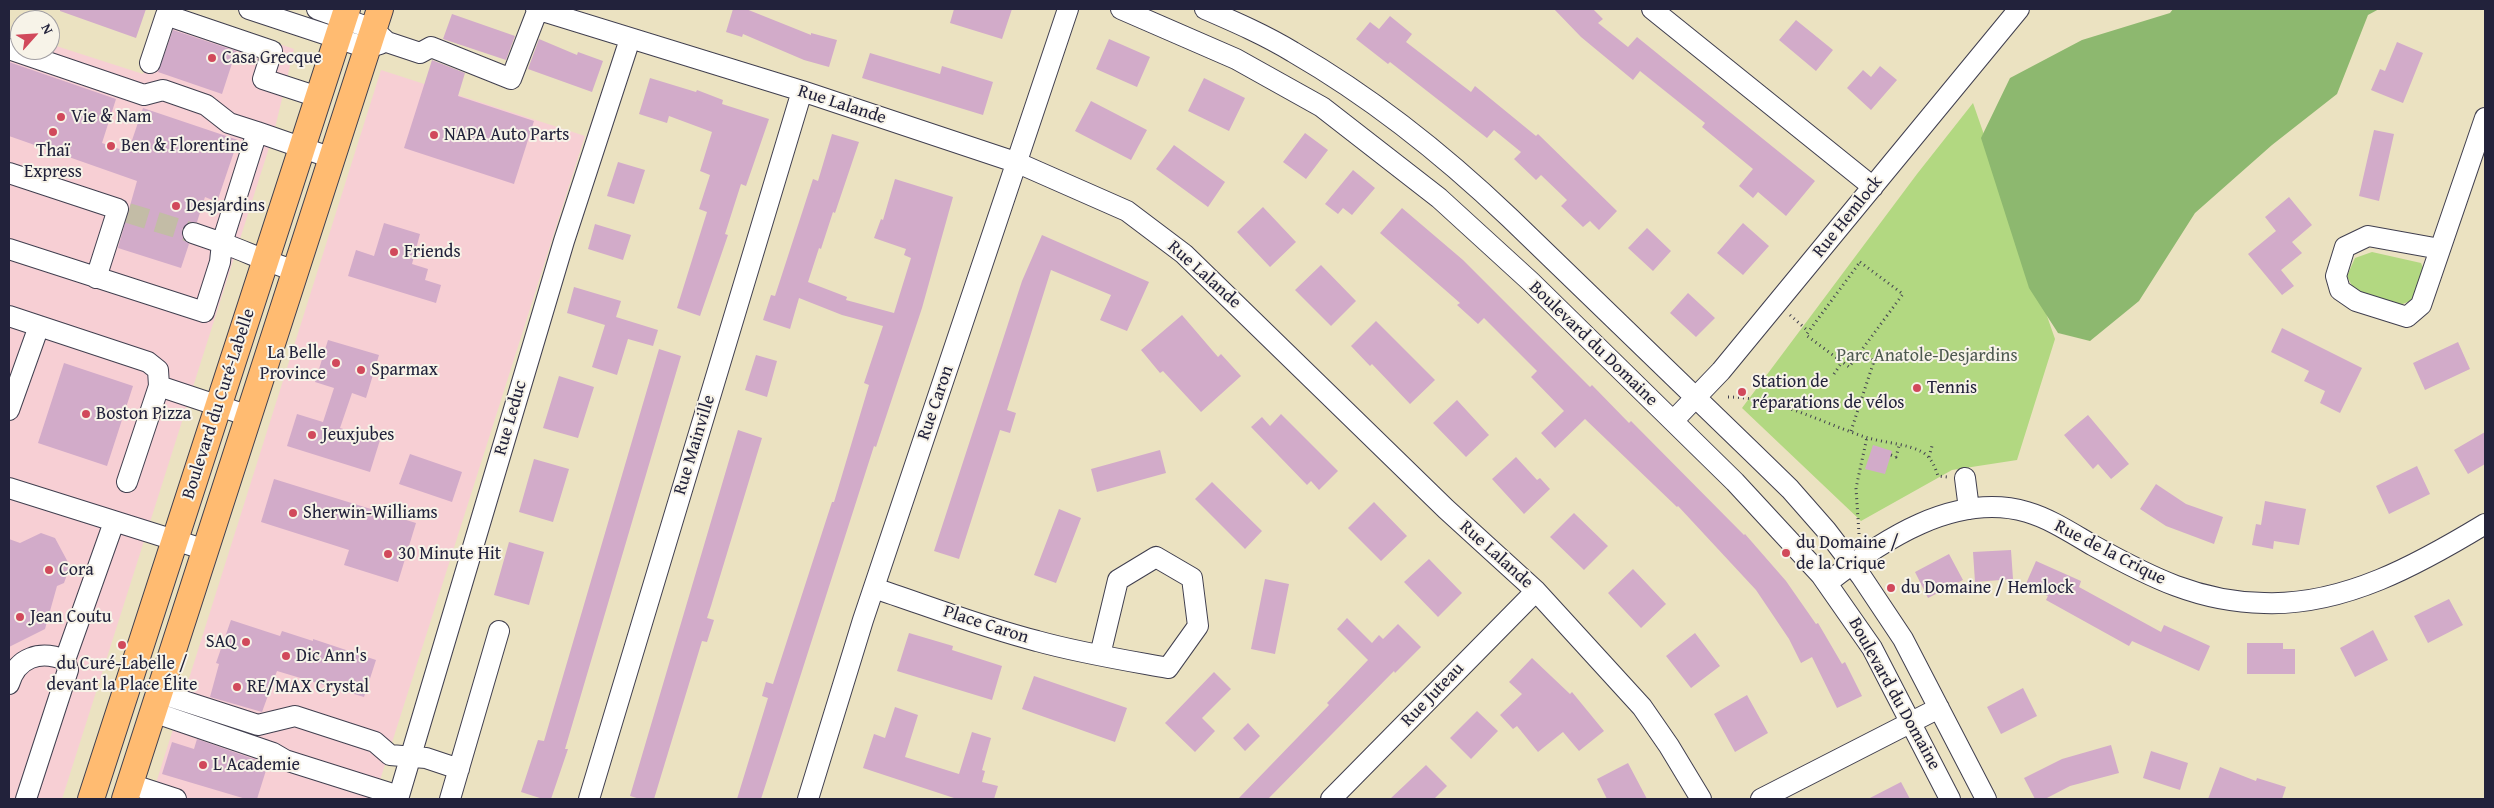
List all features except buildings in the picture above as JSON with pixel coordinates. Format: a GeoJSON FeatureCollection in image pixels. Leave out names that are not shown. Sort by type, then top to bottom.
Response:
{"type":"FeatureCollection","features":[{"type":"Feature","properties":{"kind":"main road","name":"Boulevard du Curé-Labelle"},"geometry":{"type":"LineString","coordinates":[[91,799],[343,22]]}},
{"type":"Feature","properties":{"kind":"main road","name":"Boulevard du Curé-Labelle"},"geometry":{"type":"LineString","coordinates":[[128,792],[332,158],[377,32]]}},
{"type":"Feature","properties":{"kind":"street"},"geometry":{"type":"LineString","coordinates":[[249,9],[343,22],[377,32],[420,53],[432,47],[511,79],[537,9]]}},
{"type":"Feature","properties":{"kind":"street"},"geometry":{"type":"LineString","coordinates":[[317,9],[343,22]]}},
{"type":"Feature","properties":{"kind":"street","name":"Rue Lalande"},"geometry":{"type":"LineString","coordinates":[[537,9],[802,91],[1018,163],[1127,211],[1184,254],[1446,509],[1536,591],[1642,707],[1669,746],[1701,799]]}},
{"type":"Feature","properties":{"kind":"street","name":"Rue Caron"},"geometry":{"type":"LineString","coordinates":[[809,799],[874,588],[1018,163],[1068,9]]}},
{"type":"Feature","properties":{"kind":"street","name":"Boulevard du Domaine"},"geometry":{"type":"LineString","coordinates":[[1121,9],[1251,67],[1303,94],[1338,118],[1439,198],[1474,230],[1673,421],[1770,518],[1828,583],[1872,648],[1950,799]]}},
{"type":"Feature","properties":{"kind":"street","name":"Boulevard du Domaine"},"geometry":{"type":"LineString","coordinates":[[1205,9],[1251,30],[1313,63],[1433,150],[1496,204],[1790,489],[1852,564],[1903,639],[1986,799]]}},
{"type":"Feature","properties":{"kind":"street"},"geometry":{"type":"LineString","coordinates":[[1652,9],[1873,187]]}},
{"type":"Feature","properties":{"kind":"street","name":"Rue Hemlock"},"geometry":{"type":"LineString","coordinates":[[1673,421],[1721,371],[2019,9]]}},
{"type":"Feature","properties":{"kind":"street"},"geometry":{"type":"LineString","coordinates":[[150,63],[168,12],[272,51],[262,79],[318,97]]}},
{"type":"Feature","properties":{"kind":"street","name":"Rue Leduc"},"geometry":{"type":"LineString","coordinates":[[398,798],[564,242],[630,39]]}},
{"type":"Feature","properties":{"kind":"street"},"geometry":{"type":"LineString","coordinates":[[9,49],[144,94],[163,90],[206,105],[229,123],[332,158]]}},
{"type":"Feature","properties":{"kind":"street","name":"Rue Mainville"},"geometry":{"type":"LineString","coordinates":[[589,799],[802,91]]}},
{"type":"Feature","properties":{"kind":"street"},"geometry":{"type":"LineString","coordinates":[[2440,249],[2368,236],[2345,247],[2336,276],[2340,290],[2356,301],[2407,317],[2421,305],[2485,118]]}},
{"type":"Feature","properties":{"kind":"street"},"geometry":{"type":"LineString","coordinates":[[9,249],[204,312],[220,262],[222,243],[257,132]]}},
{"type":"Feature","properties":{"kind":"street"},"geometry":{"type":"LineString","coordinates":[[9,172],[123,211],[96,278]]}},
{"type":"Feature","properties":{"kind":"street"},"geometry":{"type":"LineString","coordinates":[[193,233],[248,252],[265,262],[296,271]]}},
{"type":"Feature","properties":{"kind":"street"},"geometry":{"type":"LineString","coordinates":[[9,316],[148,362],[158,370],[159,386],[127,482]]}},
{"type":"Feature","properties":{"kind":"street"},"geometry":{"type":"LineString","coordinates":[[9,410],[39,326]]}},
{"type":"Feature","properties":{"kind":"street"},"geometry":{"type":"LineString","coordinates":[[159,386],[249,416]]}},
{"type":"Feature","properties":{"kind":"street"},"geometry":{"type":"LineString","coordinates":[[1965,478],[1969,509]]}},
{"type":"Feature","properties":{"kind":"street"},"geometry":{"type":"LineString","coordinates":[[9,488],[206,550]]}},
{"type":"Feature","properties":{"kind":"street","name":"Rue de la Crique"},"geometry":{"type":"LineString","coordinates":[[1828,583],[1877,546],[1912,529],[1944,516],[1969,509],[2003,508],[2026,512],[2048,521],[2154,579],[2202,594],[2265,604],[2312,601],[2355,589],[2438,552],[2485,524]]}},
{"type":"Feature","properties":{"kind":"street"},"geometry":{"type":"LineString","coordinates":[[26,799],[68,670],[65,660],[114,522]]}},
{"type":"Feature","properties":{"kind":"street","name":"Place Caron"},"geometry":{"type":"LineString","coordinates":[[874,588],[1036,641],[1100,655],[1168,668],[1198,626],[1192,578],[1156,557],[1118,580],[1100,655]]}},
{"type":"Feature","properties":{"kind":"street","name":"Rue Juteau"},"geometry":{"type":"LineString","coordinates":[[1331,799],[1536,591]]}},
{"type":"Feature","properties":{"kind":"street"},"geometry":{"type":"LineString","coordinates":[[450,799],[499,631]]}},
{"type":"Feature","properties":{"kind":"street"},"geometry":{"type":"LineString","coordinates":[[9,684],[15,668],[29,659],[48,655],[65,660]]}},
{"type":"Feature","properties":{"kind":"street"},"geometry":{"type":"LineString","coordinates":[[156,702],[258,725],[295,716],[375,742],[390,755],[426,758],[459,769]]}},
{"type":"Feature","properties":{"kind":"street"},"geometry":{"type":"LineString","coordinates":[[156,702],[285,760],[398,798]]}},
{"type":"Feature","properties":{"kind":"street"},"geometry":{"type":"LineString","coordinates":[[1761,799],[1939,708]]}},
{"type":"Feature","properties":{"kind":"street"},"geometry":{"type":"LineString","coordinates":[[128,792],[176,799]]}},
{"type":"Feature","properties":{"kind":"path"},"geometry":{"type":"LineString","coordinates":[[1860,262],[1903,294],[1863,349],[1849,367],[1806,335],[1860,262]]}},
{"type":"Feature","properties":{"kind":"path"},"geometry":{"type":"LineString","coordinates":[[1786,311],[1808,331]]}},
{"type":"Feature","properties":{"kind":"path"},"geometry":{"type":"LineString","coordinates":[[1851,431],[1873,364],[1871,355],[1863,349]]}},
{"type":"Feature","properties":{"kind":"path"},"geometry":{"type":"LineString","coordinates":[[1834,374],[1842,362]]}},
{"type":"Feature","properties":{"kind":"path"},"geometry":{"type":"LineString","coordinates":[[1728,397],[1742,397],[1766,403],[1867,437],[1920,451],[1928,457],[1938,476]]}},
{"type":"Feature","properties":{"kind":"path"},"geometry":{"type":"LineString","coordinates":[[1859,534],[1855,495],[1867,437]]}},
{"type":"Feature","properties":{"kind":"path"},"geometry":{"type":"LineString","coordinates":[[1891,455],[1896,457],[1898,446]]}},
{"type":"Feature","properties":{"kind":"path"},"geometry":{"type":"LineString","coordinates":[[1928,457],[1932,446]]}},
{"type":"Feature","properties":{"kind":"path"},"geometry":{"type":"LineString","coordinates":[[1862,457],[1868,459]]}},
{"type":"Feature","properties":{"kind":"shaded area"},"geometry":{"type":"Polygon","coordinates":[[[173,9],[179,9],[294,49],[274,132],[62,799],[9,799],[9,30],[10,60],[60,60],[60,47],[143,74],[173,9]]]}},
{"type":"Feature","properties":{"kind":"shaded area"},"geometry":{"type":"Polygon","coordinates":[[[381,70],[585,136],[374,799],[151,799],[381,70]]]}},
{"type":"Feature","properties":{"kind":"green space"},"geometry":{"type":"Polygon","coordinates":[[[2173,9],[2379,9],[2368,15],[2337,94],[2272,145],[2195,213],[2139,301],[2090,341],[2058,333],[2029,288],[1981,138],[2010,78],[2082,40],[2170,13],[2173,9]]]}},
{"type":"Feature","properties":{"kind":"green space","name":"Parc Anatole-Desjardins"},"geometry":{"type":"Polygon","coordinates":[[[1973,103],[2055,339],[2017,460],[1952,470],[1861,521],[1742,408],[1917,174],[1973,103]]]}},
{"type":"Feature","properties":{"kind":"green space"},"geometry":{"type":"Polygon","coordinates":[[[2372,252],[2421,263],[2425,273],[2413,300],[2400,305],[2354,290],[2347,276],[2355,258],[2372,252]]]}},
{"type":"Feature","properties":{"kind":"tunnel"},"geometry":{"type":"LineString","coordinates":[[128,213],[193,233]]}},
{"type":"Feature","properties":{"kind":"place","name":"Casa Grecque"},"geometry":{"type":"Point","coordinates":[212,58]}},
{"type":"Feature","properties":{"kind":"place","name":"Vie & Nam"},"geometry":{"type":"Point","coordinates":[61,117]}},
{"type":"Feature","properties":{"kind":"place","name":"Thaï Express"},"geometry":{"type":"Point","coordinates":[53,132]}},
{"type":"Feature","properties":{"kind":"place","name":"NAPA Auto Parts"},"geometry":{"type":"Point","coordinates":[434,135]}},
{"type":"Feature","properties":{"kind":"place","name":"Ben & Florentine"},"geometry":{"type":"Point","coordinates":[111,146]}},
{"type":"Feature","properties":{"kind":"place","name":"Desjardins"},"geometry":{"type":"Point","coordinates":[176,206]}},
{"type":"Feature","properties":{"kind":"place","name":"Friends"},"geometry":{"type":"Point","coordinates":[394,252]}},
{"type":"Feature","properties":{"kind":"place","name":"La Belle Province"},"geometry":{"type":"Point","coordinates":[336,363]}},
{"type":"Feature","properties":{"kind":"place","name":"Sparmax"},"geometry":{"type":"Point","coordinates":[361,370]}},
{"type":"Feature","properties":{"kind":"place","name":"Tennis"},"geometry":{"type":"Point","coordinates":[1917,388]}},
{"type":"Feature","properties":{"kind":"place","name":"Station de réparations de vélos"},"geometry":{"type":"Point","coordinates":[1742,392]}},
{"type":"Feature","properties":{"kind":"place","name":"Boston Pizza"},"geometry":{"type":"Point","coordinates":[86,414]}},
{"type":"Feature","properties":{"kind":"place","name":"Jeuxjubes"},"geometry":{"type":"Point","coordinates":[312,435]}},
{"type":"Feature","properties":{"kind":"place","name":"Sherwin-Williams"},"geometry":{"type":"Point","coordinates":[293,513]}},
{"type":"Feature","properties":{"kind":"place","name":"du Domaine / de la Crique"},"geometry":{"type":"Point","coordinates":[1786,553]}},
{"type":"Feature","properties":{"kind":"place","name":"30 Minute Hit"},"geometry":{"type":"Point","coordinates":[388,554]}},
{"type":"Feature","properties":{"kind":"place","name":"Cora"},"geometry":{"type":"Point","coordinates":[49,570]}},
{"type":"Feature","properties":{"kind":"place","name":"du Domaine / Hemlock"},"geometry":{"type":"Point","coordinates":[1891,588]}},
{"type":"Feature","properties":{"kind":"place","name":"Jean Coutu"},"geometry":{"type":"Point","coordinates":[20,617]}},
{"type":"Feature","properties":{"kind":"place","name":"SAQ"},"geometry":{"type":"Point","coordinates":[246,642]}},
{"type":"Feature","properties":{"kind":"place","name":"du Curé-Labelle / devant la Place Élite"},"geometry":{"type":"Point","coordinates":[122,645]}},
{"type":"Feature","properties":{"kind":"place","name":"Dic Ann's"},"geometry":{"type":"Point","coordinates":[286,656]}},
{"type":"Feature","properties":{"kind":"place","name":"RE/MAX Crystal"},"geometry":{"type":"Point","coordinates":[237,687]}},
{"type":"Feature","properties":{"kind":"place","name":"L'Academie"},"geometry":{"type":"Point","coordinates":[203,765]}}]}
